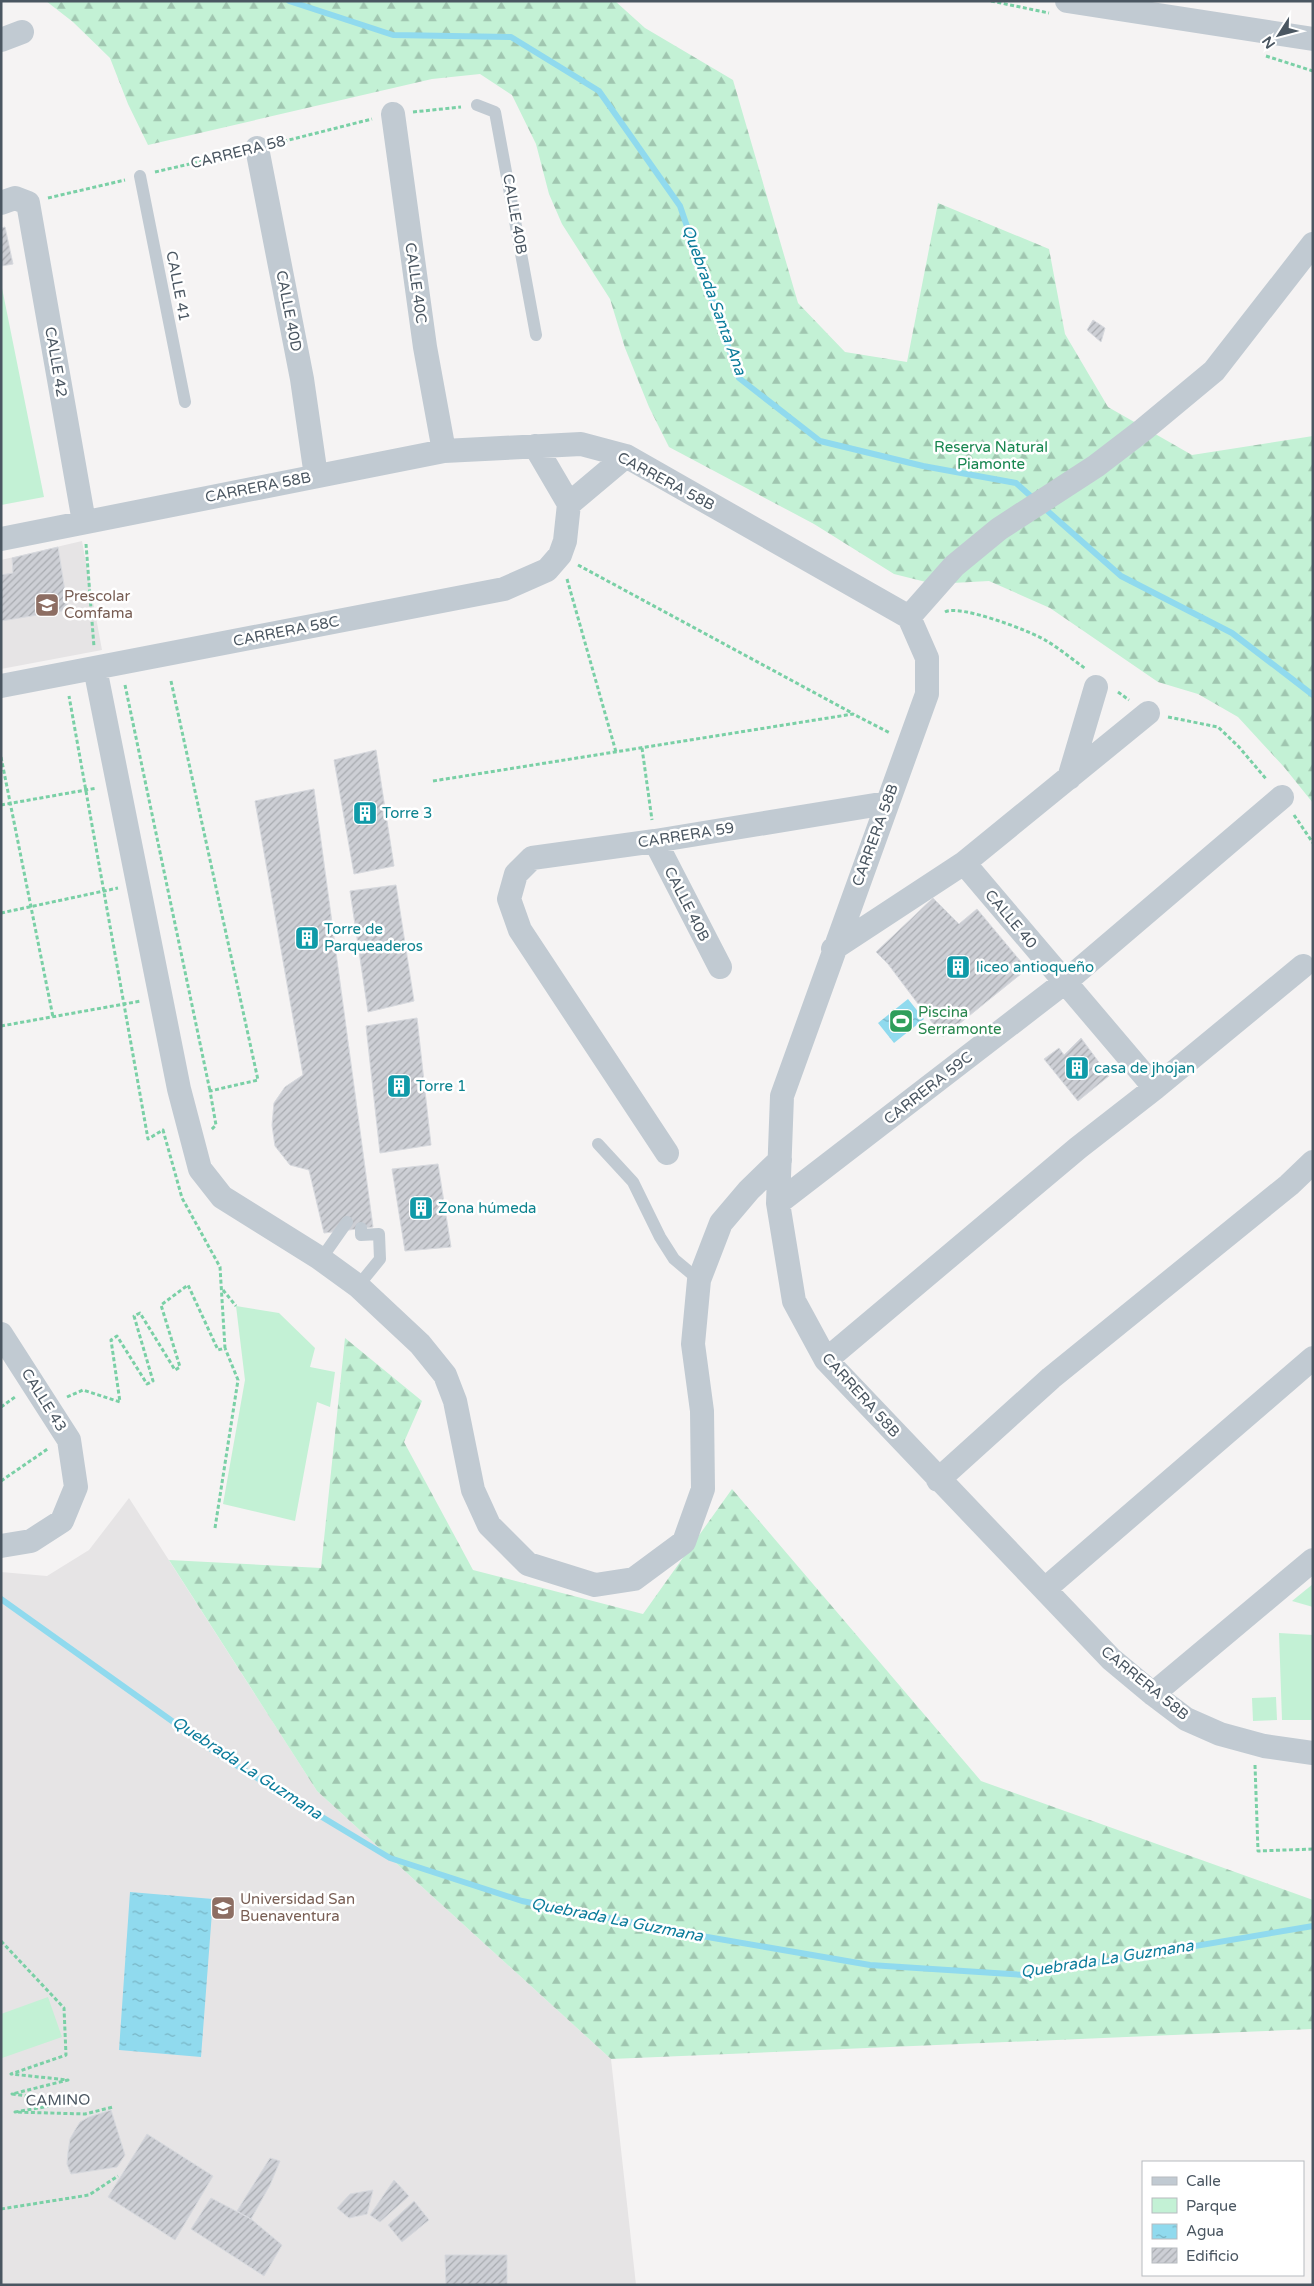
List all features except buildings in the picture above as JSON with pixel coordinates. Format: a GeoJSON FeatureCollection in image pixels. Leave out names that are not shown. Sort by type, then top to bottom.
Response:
{"type":"FeatureCollection","features":[{"type":"Feature","properties":{"kind":"street"},"geometry":{"type":"LineString","coordinates":[[1067,1],[1313,39]]}},
{"type":"Feature","properties":{"kind":"street","name":"CALLE 40C"},"geometry":{"type":"LineString","coordinates":[[393,114],[425,347],[444,451]]}},
{"type":"Feature","properties":{"kind":"street","name":"CALLE 40D"},"geometry":{"type":"LineString","coordinates":[[257,148],[302,379],[316,476]]}},
{"type":"Feature","properties":{"kind":"street"},"geometry":{"type":"LineString","coordinates":[[1,203],[15,198],[28,203]]}},
{"type":"Feature","properties":{"kind":"street","name":"CALLE 42"},"geometry":{"type":"LineString","coordinates":[[28,203],[84,522]]}},
{"type":"Feature","properties":{"kind":"street"},"geometry":{"type":"LineString","coordinates":[[911,622],[954,566],[999,529],[1073,482],[1143,430],[1214,371],[1313,244]]}},
{"type":"Feature","properties":{"kind":"street","name":"CARRERA 58B"},"geometry":{"type":"LineString","coordinates":[[1,539],[444,451],[582,444],[626,456],[911,622],[927,658],[927,694],[833,949],[782,1096],[778,1203],[794,1300],[826,1360],[938,1480],[1111,1659],[1186,1720],[1220,1734],[1254,1744],[1313,1753]]}},
{"type":"Feature","properties":{"kind":"street"},"geometry":{"type":"LineString","coordinates":[[535,446],[569,504],[565,541],[560,555]]}},
{"type":"Feature","properties":{"kind":"street"},"geometry":{"type":"LineString","coordinates":[[569,504],[626,456]]}},
{"type":"Feature","properties":{"kind":"street","name":"CARRERA 58C"},"geometry":{"type":"LineString","coordinates":[[1,686],[504,589],[547,570],[560,555]]}},
{"type":"Feature","properties":{"kind":"street"},"geometry":{"type":"LineString","coordinates":[[95,668],[180,1089],[200,1169],[222,1197],[321,1259],[358,1286],[420,1344],[445,1375],[454,1401],[474,1490],[489,1525],[528,1564],[595,1585],[634,1580],[684,1542],[703,1489],[702,1411],[693,1344],[699,1280],[721,1223],[749,1190],[780,1160]]}},
{"type":"Feature","properties":{"kind":"street"},"geometry":{"type":"LineString","coordinates":[[1069,778],[1101,684]]}},
{"type":"Feature","properties":{"kind":"street"},"geometry":{"type":"LineString","coordinates":[[833,949],[964,863],[1148,713]]}},
{"type":"Feature","properties":{"kind":"street","name":"CARRERA 59C"},"geometry":{"type":"LineString","coordinates":[[778,1203],[1065,982],[1282,797]]}},
{"type":"Feature","properties":{"kind":"street","name":"CARRERA 59"},"geometry":{"type":"LineString","coordinates":[[667,1153],[520,930],[509,899],[516,874],[532,858],[655,841],[887,803]]}},
{"type":"Feature","properties":{"kind":"street","name":"CALLE 40B"},"geometry":{"type":"LineString","coordinates":[[655,841],[720,967]]}},
{"type":"Feature","properties":{"kind":"street","name":"CALLE 40"},"geometry":{"type":"LineString","coordinates":[[964,863],[1155,1088]]}},
{"type":"Feature","properties":{"kind":"street"},"geometry":{"type":"LineString","coordinates":[[826,1360],[1078,1148],[1155,1088],[1304,966]]}},
{"type":"Feature","properties":{"kind":"street"},"geometry":{"type":"LineString","coordinates":[[938,1480],[1051,1378],[1289,1185],[1313,1162]]}},
{"type":"Feature","properties":{"kind":"street","name":"CALLE 43"},"geometry":{"type":"LineString","coordinates":[[1,1334],[69,1440],[76,1486],[62,1521],[30,1541],[1,1546]]}},
{"type":"Feature","properties":{"kind":"street"},"geometry":{"type":"LineString","coordinates":[[1045,1590],[1313,1358]]}},
{"type":"Feature","properties":{"kind":"street"},"geometry":{"type":"LineString","coordinates":[[1154,1694],[1313,1560]]}},
{"type":"Feature","properties":{"kind":"lane","name":"CALLE 40B"},"geometry":{"type":"LineString","coordinates":[[477,105],[495,112],[536,335]]}},
{"type":"Feature","properties":{"kind":"lane","name":"CALLE 41"},"geometry":{"type":"LineString","coordinates":[[140,176],[185,402]]}},
{"type":"Feature","properties":{"kind":"lane"},"geometry":{"type":"LineString","coordinates":[[598,1144],[633,1182],[660,1237],[674,1259],[699,1280]]}},
{"type":"Feature","properties":{"kind":"lane"},"geometry":{"type":"LineString","coordinates":[[321,1259],[347,1222]]}},
{"type":"Feature","properties":{"kind":"lane"},"geometry":{"type":"LineString","coordinates":[[358,1286],[380,1259],[380,1234],[361,1235],[360,1228]]}},
{"type":"Feature","properties":{"kind":"path","name":"CARRERA 58"},"geometry":{"type":"LineString","coordinates":[[28,203],[393,114],[477,105]]}},
{"type":"Feature","properties":{"kind":"path"},"geometry":{"type":"LineString","coordinates":[[84,522],[95,668]]}},
{"type":"Feature","properties":{"kind":"path"},"geometry":{"type":"LineString","coordinates":[[560,555],[910,744]]}},
{"type":"Feature","properties":{"kind":"path"},"geometry":{"type":"LineString","coordinates":[[560,555],[616,752]]}},
{"type":"Feature","properties":{"kind":"path"},"geometry":{"type":"LineString","coordinates":[[911,622],[950,609],[980,614],[1044,639],[1101,684],[1148,713],[1218,727],[1240,747],[1282,797],[1313,843]]}},
{"type":"Feature","properties":{"kind":"path"},"geometry":{"type":"LineString","coordinates":[[120,663],[210,1090],[216,1125],[207,1135]]}},
{"type":"Feature","properties":{"kind":"path"},"geometry":{"type":"LineString","coordinates":[[64,674],[148,1139],[163,1130],[182,1198],[220,1266],[225,1348],[238,1380],[214,1528]]}},
{"type":"Feature","properties":{"kind":"path"},"geometry":{"type":"LineString","coordinates":[[171,681],[258,1080],[210,1090]]}},
{"type":"Feature","properties":{"kind":"path"},"geometry":{"type":"LineString","coordinates":[[433,781],[853,714]]}},
{"type":"Feature","properties":{"kind":"path"},"geometry":{"type":"LineString","coordinates":[[642,748],[655,841]]}},
{"type":"Feature","properties":{"kind":"path"},"geometry":{"type":"LineString","coordinates":[[1,757],[53,1017]]}},
{"type":"Feature","properties":{"kind":"path"},"geometry":{"type":"LineString","coordinates":[[1,805],[86,790]]}},
{"type":"Feature","properties":{"kind":"path"},"geometry":{"type":"LineString","coordinates":[[1,913],[104,890]]}},
{"type":"Feature","properties":{"kind":"path"},"geometry":{"type":"LineString","coordinates":[[1,1026],[124,1005]]}},
{"type":"Feature","properties":{"kind":"path"},"geometry":{"type":"LineString","coordinates":[[48,1406],[83,1390],[120,1402],[111,1340],[117,1336],[147,1384],[153,1382],[134,1316],[140,1312],[176,1370],[180,1367],[161,1305],[188,1285],[218,1350],[225,1348]]}},
{"type":"Feature","properties":{"kind":"path"},"geometry":{"type":"LineString","coordinates":[[222,1289],[236,1306]]}},
{"type":"Feature","properties":{"kind":"path"},"geometry":{"type":"LineString","coordinates":[[1,1481],[66,1436]]}},
{"type":"Feature","properties":{"kind":"path"},"geometry":{"type":"LineString","coordinates":[[1254,1744],[1258,1851],[1313,1848]]}},
{"type":"Feature","properties":{"kind":"path","name":"CAMINO"},"geometry":{"type":"LineString","coordinates":[[1,1941],[64,2008],[66,2055],[11,2074],[68,2080],[12,2094],[73,2102],[15,2112],[85,2114],[113,2106]]}},
{"type":"Feature","properties":{"kind":"path"},"geometry":{"type":"LineString","coordinates":[[1,2209],[89,2195],[118,2176]]}},
{"type":"Feature","properties":{"kind":"shaded area","name":"Prescolar Comfama"},"geometry":{"type":"Polygon","coordinates":[[[82,541],[102,650],[1,669],[1,560],[82,541]]]}},
{"type":"Feature","properties":{"kind":"shaded area","name":"Universidad San Buenaventura"},"geometry":{"type":"Polygon","coordinates":[[[129,1498],[317,1791],[611,2059],[636,2285],[1,2285],[1,1572],[47,1576],[89,1550],[129,1498]]]}},
{"type":"Feature","properties":{"kind":"green space","name":"Reserva Natural Piamonte"},"geometry":{"type":"Polygon","coordinates":[[[46,1],[615,1],[645,28],[733,80],[798,303],[845,352],[907,362],[938,203],[1049,249],[1065,334],[1108,407],[1192,455],[1313,436],[1313,803],[1284,767],[1238,717],[1198,694],[1158,682],[1050,608],[989,581],[934,584],[894,574],[814,524],[669,447],[649,407],[625,348],[610,299],[562,224],[549,194],[536,144],[512,95],[480,74],[432,79],[148,145],[128,104],[110,58],[73,22],[46,1]]]}},
{"type":"Feature","properties":{"kind":"green space"},"geometry":{"type":"Polygon","coordinates":[[[1,283],[44,497],[1,505],[1,283]]]}},
{"type":"Feature","properties":{"kind":"green space"},"geometry":{"type":"Polygon","coordinates":[[[236,1306],[279,1313],[315,1348],[310,1367],[335,1372],[330,1407],[317,1402],[295,1521],[223,1504],[245,1380],[236,1306]]]}},
{"type":"Feature","properties":{"kind":"green space"},"geometry":{"type":"Polygon","coordinates":[[[345,1338],[422,1401],[404,1442],[473,1570],[643,1614],[732,1489],[981,1781],[1313,1900],[1313,2029],[611,2059],[317,1791],[169,1560],[321,1568],[345,1338]]]}},
{"type":"Feature","properties":{"kind":"green space"},"geometry":{"type":"Polygon","coordinates":[[[1313,1584],[1313,1607],[1292,1601],[1313,1584]]]}},
{"type":"Feature","properties":{"kind":"green space"},"geometry":{"type":"Polygon","coordinates":[[[1279,1633],[1313,1635],[1313,1720],[1282,1720],[1279,1633]]]}},
{"type":"Feature","properties":{"kind":"green space"},"geometry":{"type":"Polygon","coordinates":[[[1276,1697],[1277,1720],[1253,1721],[1252,1698],[1276,1697]]]}},
{"type":"Feature","properties":{"kind":"green space"},"geometry":{"type":"Polygon","coordinates":[[[48,1997],[62,2037],[2,2058],[1,2014],[48,1997]]]}},
{"type":"Feature","properties":{"kind":"water","name":"Piscina Serramonte"},"geometry":{"type":"Polygon","coordinates":[[[908,999],[924,1019],[894,1043],[878,1023],[908,999]]]}},
{"type":"Feature","properties":{"kind":"water"},"geometry":{"type":"Polygon","coordinates":[[[130,1892],[213,1899],[201,2057],[119,2050],[130,1892]]]}},
{"type":"Feature","properties":{"kind":"waterway","name":"Quebrada Santa Ana"},"geometry":{"type":"LineString","coordinates":[[289,1],[393,35],[511,37],[599,91],[680,206],[739,378],[820,441],[923,466],[1016,483],[1035,500]]}},
{"type":"Feature","properties":{"kind":"waterway","name":"Quebrada Santa Ana"},"geometry":{"type":"LineString","coordinates":[[1043,507],[1121,576],[1232,633],[1313,695]]}},
{"type":"Feature","properties":{"kind":"waterway","name":"Quebrada La Guzmana"},"geometry":{"type":"LineString","coordinates":[[1,1599],[221,1756],[390,1858],[522,1901],[690,1934],[870,1965],[1024,1975],[1313,1926]]}},
{"type":"Feature","properties":{"kind":"place","name":"Prescolar Comfama"},"geometry":{"type":"Point","coordinates":[47,605]}},
{"type":"Feature","properties":{"kind":"place","name":"Torre 3"},"geometry":{"type":"Point","coordinates":[365,813]}},
{"type":"Feature","properties":{"kind":"place","name":"Torre de Parqueaderos"},"geometry":{"type":"Point","coordinates":[307,938]}},
{"type":"Feature","properties":{"kind":"place","name":"liceo antioqueño"},"geometry":{"type":"Point","coordinates":[958,967]}},
{"type":"Feature","properties":{"kind":"place","name":"Piscina Serramonte"},"geometry":{"type":"Point","coordinates":[901,1021]}},
{"type":"Feature","properties":{"kind":"place","name":"casa de jhojan"},"geometry":{"type":"Point","coordinates":[1077,1068]}},
{"type":"Feature","properties":{"kind":"place","name":"Torre 1"},"geometry":{"type":"Point","coordinates":[399,1086]}},
{"type":"Feature","properties":{"kind":"place","name":"Zona húmeda"},"geometry":{"type":"Point","coordinates":[421,1208]}},
{"type":"Feature","properties":{"kind":"place","name":"Universidad San Buenaventura"},"geometry":{"type":"Point","coordinates":[223,1908]}}]}
